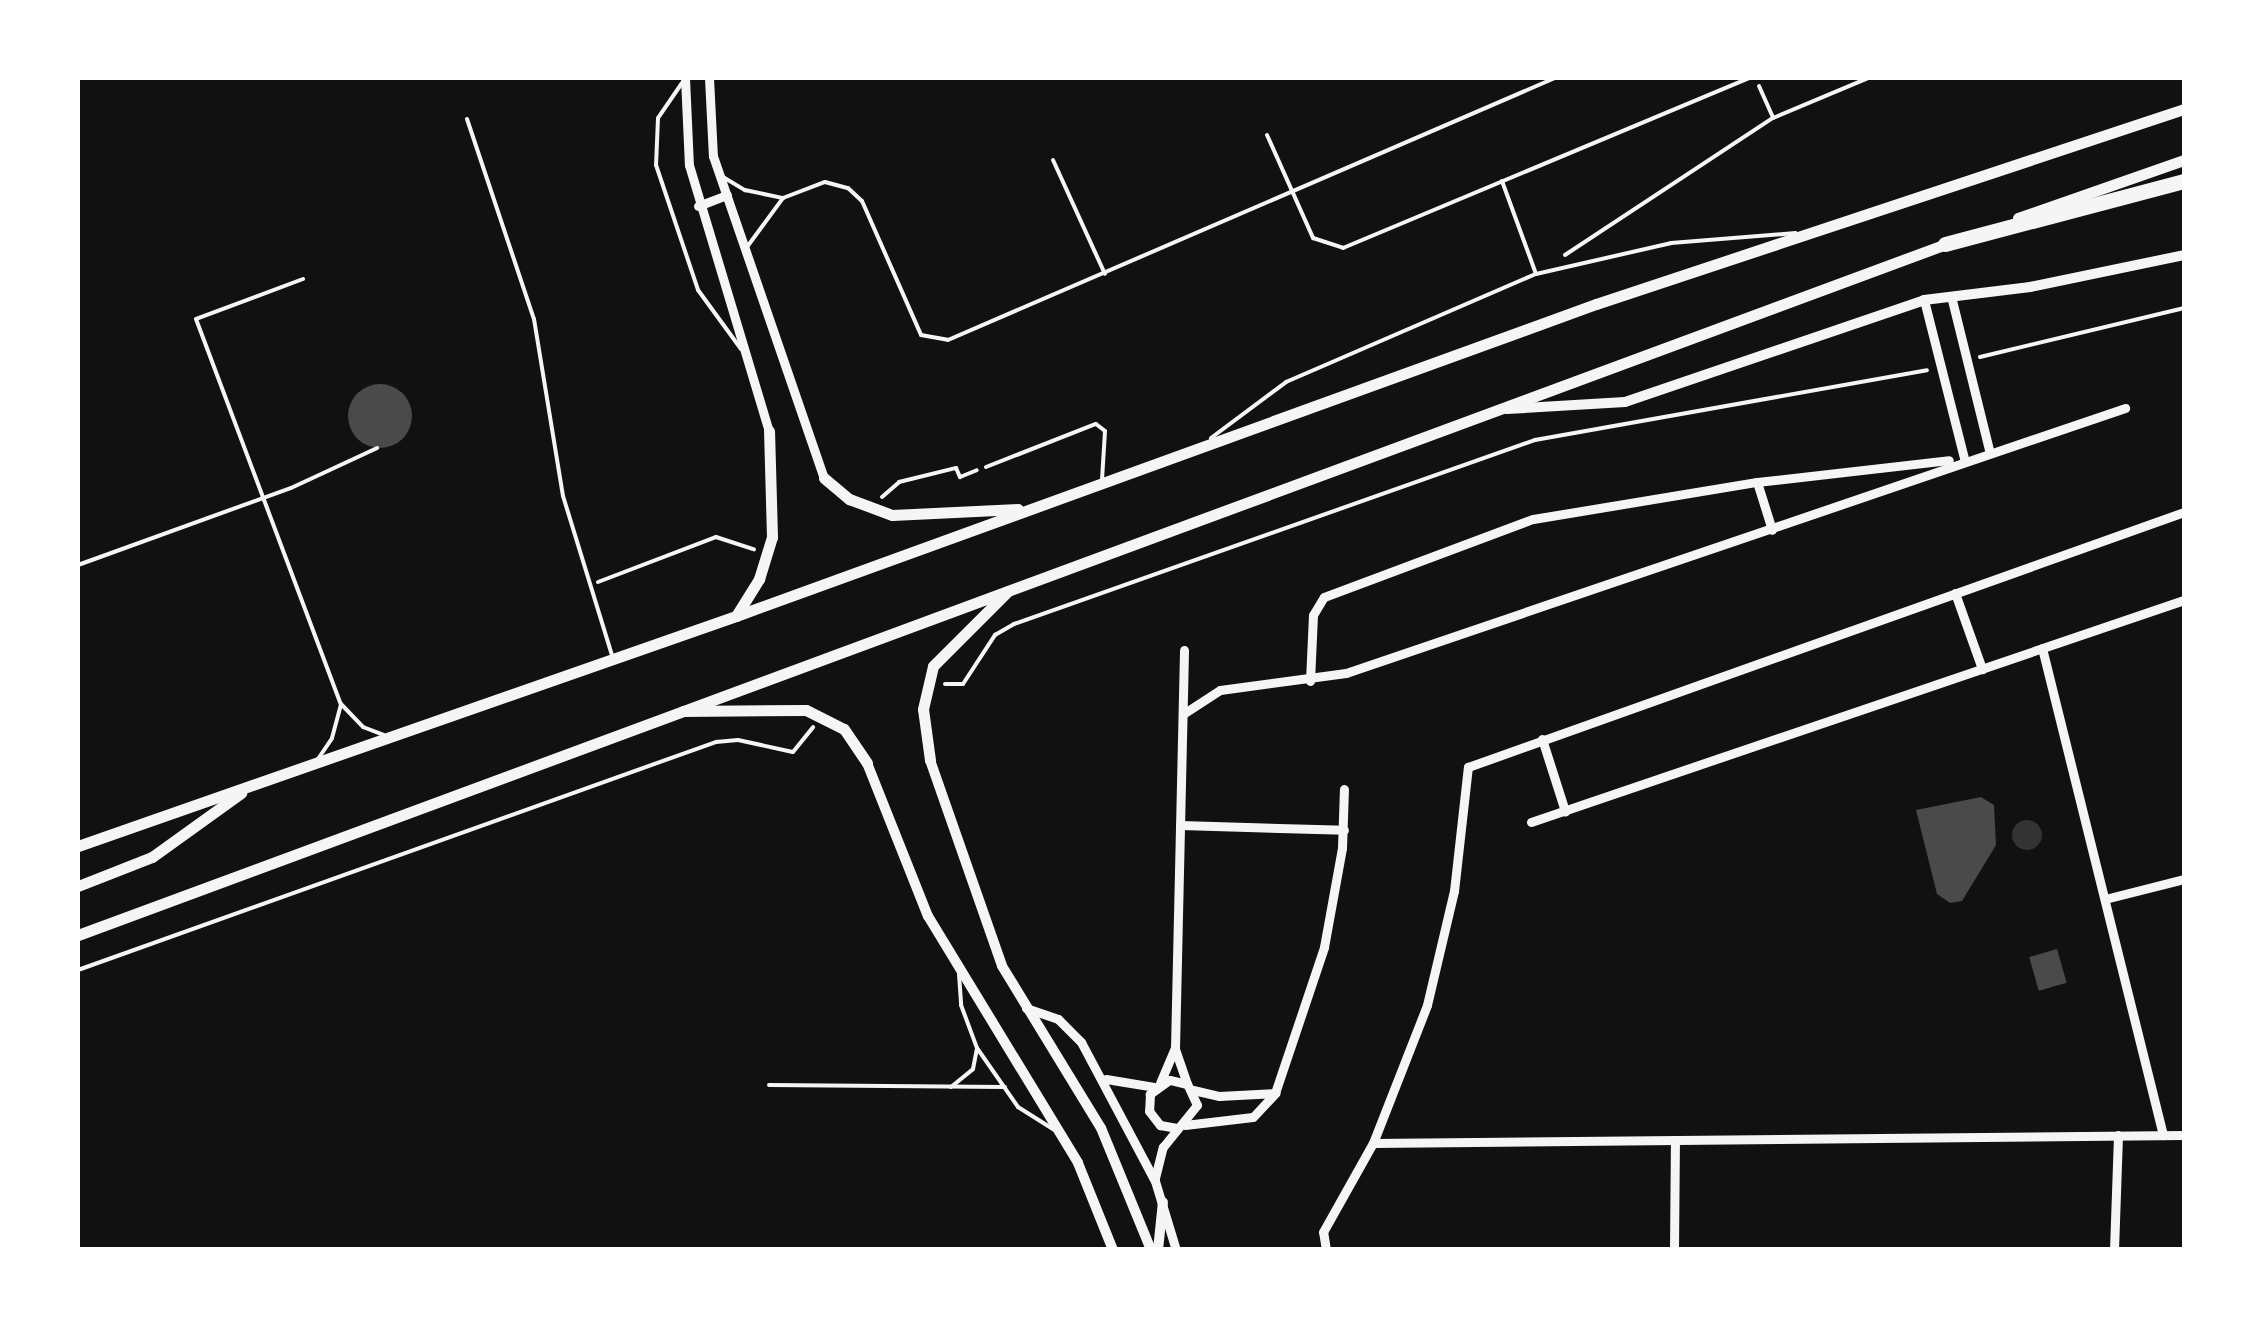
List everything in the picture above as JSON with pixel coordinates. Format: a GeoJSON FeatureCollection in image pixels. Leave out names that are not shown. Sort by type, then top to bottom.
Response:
{"type":"FeatureCollection","features":[{"type":"Feature","properties":{"kind":"highway"},"geometry":{"type":"LineString","coordinates":[[1945,244],[2184,181]]}},
{"type":"Feature","properties":{"kind":"main road"},"geometry":{"type":"LineString","coordinates":[[78,846],[613,660],[1596,304],[1826,233],[2184,109]]}},
{"type":"Feature","properties":{"kind":"main road"},"geometry":{"type":"LineString","coordinates":[[78,935],[1489,409],[2184,160]]}},
{"type":"Feature","properties":{"kind":"main road"},"geometry":{"type":"LineString","coordinates":[[736,616],[768,554],[774,501],[770,431]]}},
{"type":"Feature","properties":{"kind":"main road"},"geometry":{"type":"LineString","coordinates":[[824,478],[878,512],[920,516],[1032,508]]}},
{"type":"Feature","properties":{"kind":"main road"},"geometry":{"type":"LineString","coordinates":[[930,760],[923,709],[928,676],[946,647],[1014,585]]}},
{"type":"Feature","properties":{"kind":"main road"},"geometry":{"type":"LineString","coordinates":[[674,711],[817,713],[844,728],[867,763]]}},
{"type":"Feature","properties":{"kind":"main road"},"geometry":{"type":"LineString","coordinates":[[78,886],[152,857],[248,787]]}},
{"type":"Feature","properties":{"kind":"street"},"geometry":{"type":"LineString","coordinates":[[685,78],[687,152],[698,206],[754,365],[770,431]]}},
{"type":"Feature","properties":{"kind":"street"},"geometry":{"type":"LineString","coordinates":[[709,78],[710,138],[719,173],[824,478]]}},
{"type":"Feature","properties":{"kind":"street"},"geometry":{"type":"LineString","coordinates":[[698,206],[727,196]]}},
{"type":"Feature","properties":{"kind":"street"},"geometry":{"type":"LineString","coordinates":[[1489,409],[1580,408],[1664,392],[1924,300],[2184,255]]}},
{"type":"Feature","properties":{"kind":"street"},"geometry":{"type":"LineString","coordinates":[[1950,296],[1989,450]]}},
{"type":"Feature","properties":{"kind":"street"},"geometry":{"type":"LineString","coordinates":[[1924,300],[1966,458]]}},
{"type":"Feature","properties":{"kind":"street"},"geometry":{"type":"LineString","coordinates":[[1183,714],[1239,684],[1310,682],[1772,530],[1989,450],[2125,408]]}},
{"type":"Feature","properties":{"kind":"street"},"geometry":{"type":"LineString","coordinates":[[1310,682],[1313,615],[1324,597],[1555,512],[1757,482],[1966,458]]}},
{"type":"Feature","properties":{"kind":"street"},"geometry":{"type":"LineString","coordinates":[[1757,482],[1772,530]]}},
{"type":"Feature","properties":{"kind":"street"},"geometry":{"type":"LineString","coordinates":[[1326,1250],[1323,1232],[1373,1144],[1427,1005],[1443,943],[1468,767],[2184,512]]}},
{"type":"Feature","properties":{"kind":"street"},"geometry":{"type":"LineString","coordinates":[[1955,593],[1982,669]]}},
{"type":"Feature","properties":{"kind":"street"},"geometry":{"type":"LineString","coordinates":[[1531,822],[2184,600]]}},
{"type":"Feature","properties":{"kind":"street"},"geometry":{"type":"LineString","coordinates":[[2042,648],[2163,1135]]}},
{"type":"Feature","properties":{"kind":"street"},"geometry":{"type":"LineString","coordinates":[[1155,1181],[1159,1158],[1195,1113],[1175,1048],[1184,650]]}},
{"type":"Feature","properties":{"kind":"street"},"geometry":{"type":"LineString","coordinates":[[1542,738],[1565,811]]}},
{"type":"Feature","properties":{"kind":"street"},"geometry":{"type":"LineString","coordinates":[[930,760],[993,944],[1026,1008],[1102,1128],[1151,1250]]}},
{"type":"Feature","properties":{"kind":"street"},"geometry":{"type":"LineString","coordinates":[[867,763],[914,887],[960,974],[1060,1132],[1113,1250]]}},
{"type":"Feature","properties":{"kind":"street"},"geometry":{"type":"LineString","coordinates":[[1175,1048],[1149,1112],[1160,1125],[1233,1120],[1262,1113],[1274,1093],[1324,948],[1344,830],[1344,789]]}},
{"type":"Feature","properties":{"kind":"street"},"geometry":{"type":"LineString","coordinates":[[1180,825],[1344,830]]}},
{"type":"Feature","properties":{"kind":"street"},"geometry":{"type":"LineString","coordinates":[[2104,898],[2184,879]]}},
{"type":"Feature","properties":{"kind":"street"},"geometry":{"type":"LineString","coordinates":[[1026,1008],[1067,1025],[1103,1078],[1164,1202],[1176,1250]]}},
{"type":"Feature","properties":{"kind":"street"},"geometry":{"type":"LineString","coordinates":[[1103,1078],[1237,1096],[1274,1093]]}},
{"type":"Feature","properties":{"kind":"street"},"geometry":{"type":"LineString","coordinates":[[1373,1144],[2184,1134]]}},
{"type":"Feature","properties":{"kind":"street"},"geometry":{"type":"LineString","coordinates":[[2114,1250],[2118,1135]]}},
{"type":"Feature","properties":{"kind":"street"},"geometry":{"type":"LineString","coordinates":[[1674,1250],[1675,1140]]}},
{"type":"Feature","properties":{"kind":"street"},"geometry":{"type":"LineString","coordinates":[[1158,1250],[1164,1202]]}},
{"type":"Feature","properties":{"kind":"lane"},"geometry":{"type":"LineString","coordinates":[[685,78],[658,118],[656,164],[698,290],[754,365]]}},
{"type":"Feature","properties":{"kind":"lane"},"geometry":{"type":"LineString","coordinates":[[745,251],[784,198],[825,182],[856,193],[921,335],[931,340],[956,338],[1556,78]]}},
{"type":"Feature","properties":{"kind":"lane"},"geometry":{"type":"LineString","coordinates":[[1267,135],[1313,238],[1343,248],[1752,78]]}},
{"type":"Feature","properties":{"kind":"lane"},"geometry":{"type":"LineString","coordinates":[[466,119],[542,346],[562,496],[613,660]]}},
{"type":"Feature","properties":{"kind":"lane"},"geometry":{"type":"LineString","coordinates":[[1053,160],[1105,274]]}},
{"type":"Feature","properties":{"kind":"lane"},"geometry":{"type":"LineString","coordinates":[[719,173],[745,190],[784,198]]}},
{"type":"Feature","properties":{"kind":"lane"},"geometry":{"type":"LineString","coordinates":[[1502,182],[1536,274]]}},
{"type":"Feature","properties":{"kind":"lane"},"geometry":{"type":"LineString","coordinates":[[1198,450],[1286,382],[1536,274],[1710,237],[1826,233]]}},
{"type":"Feature","properties":{"kind":"lane"},"geometry":{"type":"LineString","coordinates":[[303,279],[196,319],[341,704],[363,727],[394,737]]}},
{"type":"Feature","properties":{"kind":"lane"},"geometry":{"type":"LineString","coordinates":[[986,466],[1100,424],[1103,483]]}},
{"type":"Feature","properties":{"kind":"lane"},"geometry":{"type":"LineString","coordinates":[[78,565],[264,497],[377,448]]}},
{"type":"Feature","properties":{"kind":"lane"},"geometry":{"type":"LineString","coordinates":[[311,765],[332,738],[341,704]]}},
{"type":"Feature","properties":{"kind":"lane"},"geometry":{"type":"LineString","coordinates":[[960,974],[962,1005],[977,1048],[1027,1116],[1060,1132]]}},
{"type":"Feature","properties":{"kind":"lane"},"geometry":{"type":"LineString","coordinates":[[950,1087],[973,1069],[977,1048]]}},
{"type":"Feature","properties":{"kind":"lane"},"geometry":{"type":"LineString","coordinates":[[769,1085],[1005,1087]]}},
{"type":"Feature","properties":{"kind":"path"},"geometry":{"type":"LineString","coordinates":[[1752,78],[1773,118]]}},
{"type":"Feature","properties":{"kind":"path"},"geometry":{"type":"LineString","coordinates":[[1536,274],[1773,118],[1868,78]]}},
{"type":"Feature","properties":{"kind":"path"},"geometry":{"type":"LineString","coordinates":[[1966,360],[2184,308]]}},
{"type":"Feature","properties":{"kind":"path"},"geometry":{"type":"LineString","coordinates":[[928,676],[949,686],[963,684],[995,635],[1014,624],[1534,440],[1942,366]]}},
{"type":"Feature","properties":{"kind":"path"},"geometry":{"type":"LineString","coordinates":[[878,512],[883,495],[899,482],[956,468],[960,477],[986,466]]}},
{"type":"Feature","properties":{"kind":"path"},"geometry":{"type":"LineString","coordinates":[[589,585],[716,538],[768,554]]}},
{"type":"Feature","properties":{"kind":"path"},"geometry":{"type":"LineString","coordinates":[[78,970],[716,742],[738,740],[793,752],[809,740],[817,713]]}},
{"type":"Feature","properties":{"kind":"shaded area"},"geometry":{"type":"Polygon","coordinates":[[[2027,820],[2038,824],[2042,835],[2038,846],[2027,850],[2016,846],[2012,835],[2016,824],[2027,820]]]}},
{"type":"Feature","properties":{"kind":"building"},"geometry":{"type":"Polygon","coordinates":[[[380,384],[403,393],[412,416],[403,439],[380,448],[357,439],[348,416],[357,393],[380,384]]]}},
{"type":"Feature","properties":{"kind":"building"},"geometry":{"type":"Polygon","coordinates":[[[1981,797],[1994,805],[1996,845],[1962,901],[1950,903],[1937,894],[1916,810],[1981,797]]]}},
{"type":"Feature","properties":{"kind":"building"},"geometry":{"type":"Polygon","coordinates":[[[2057,949],[2067,983],[2039,991],[2029,957],[2057,949]]]}}]}
